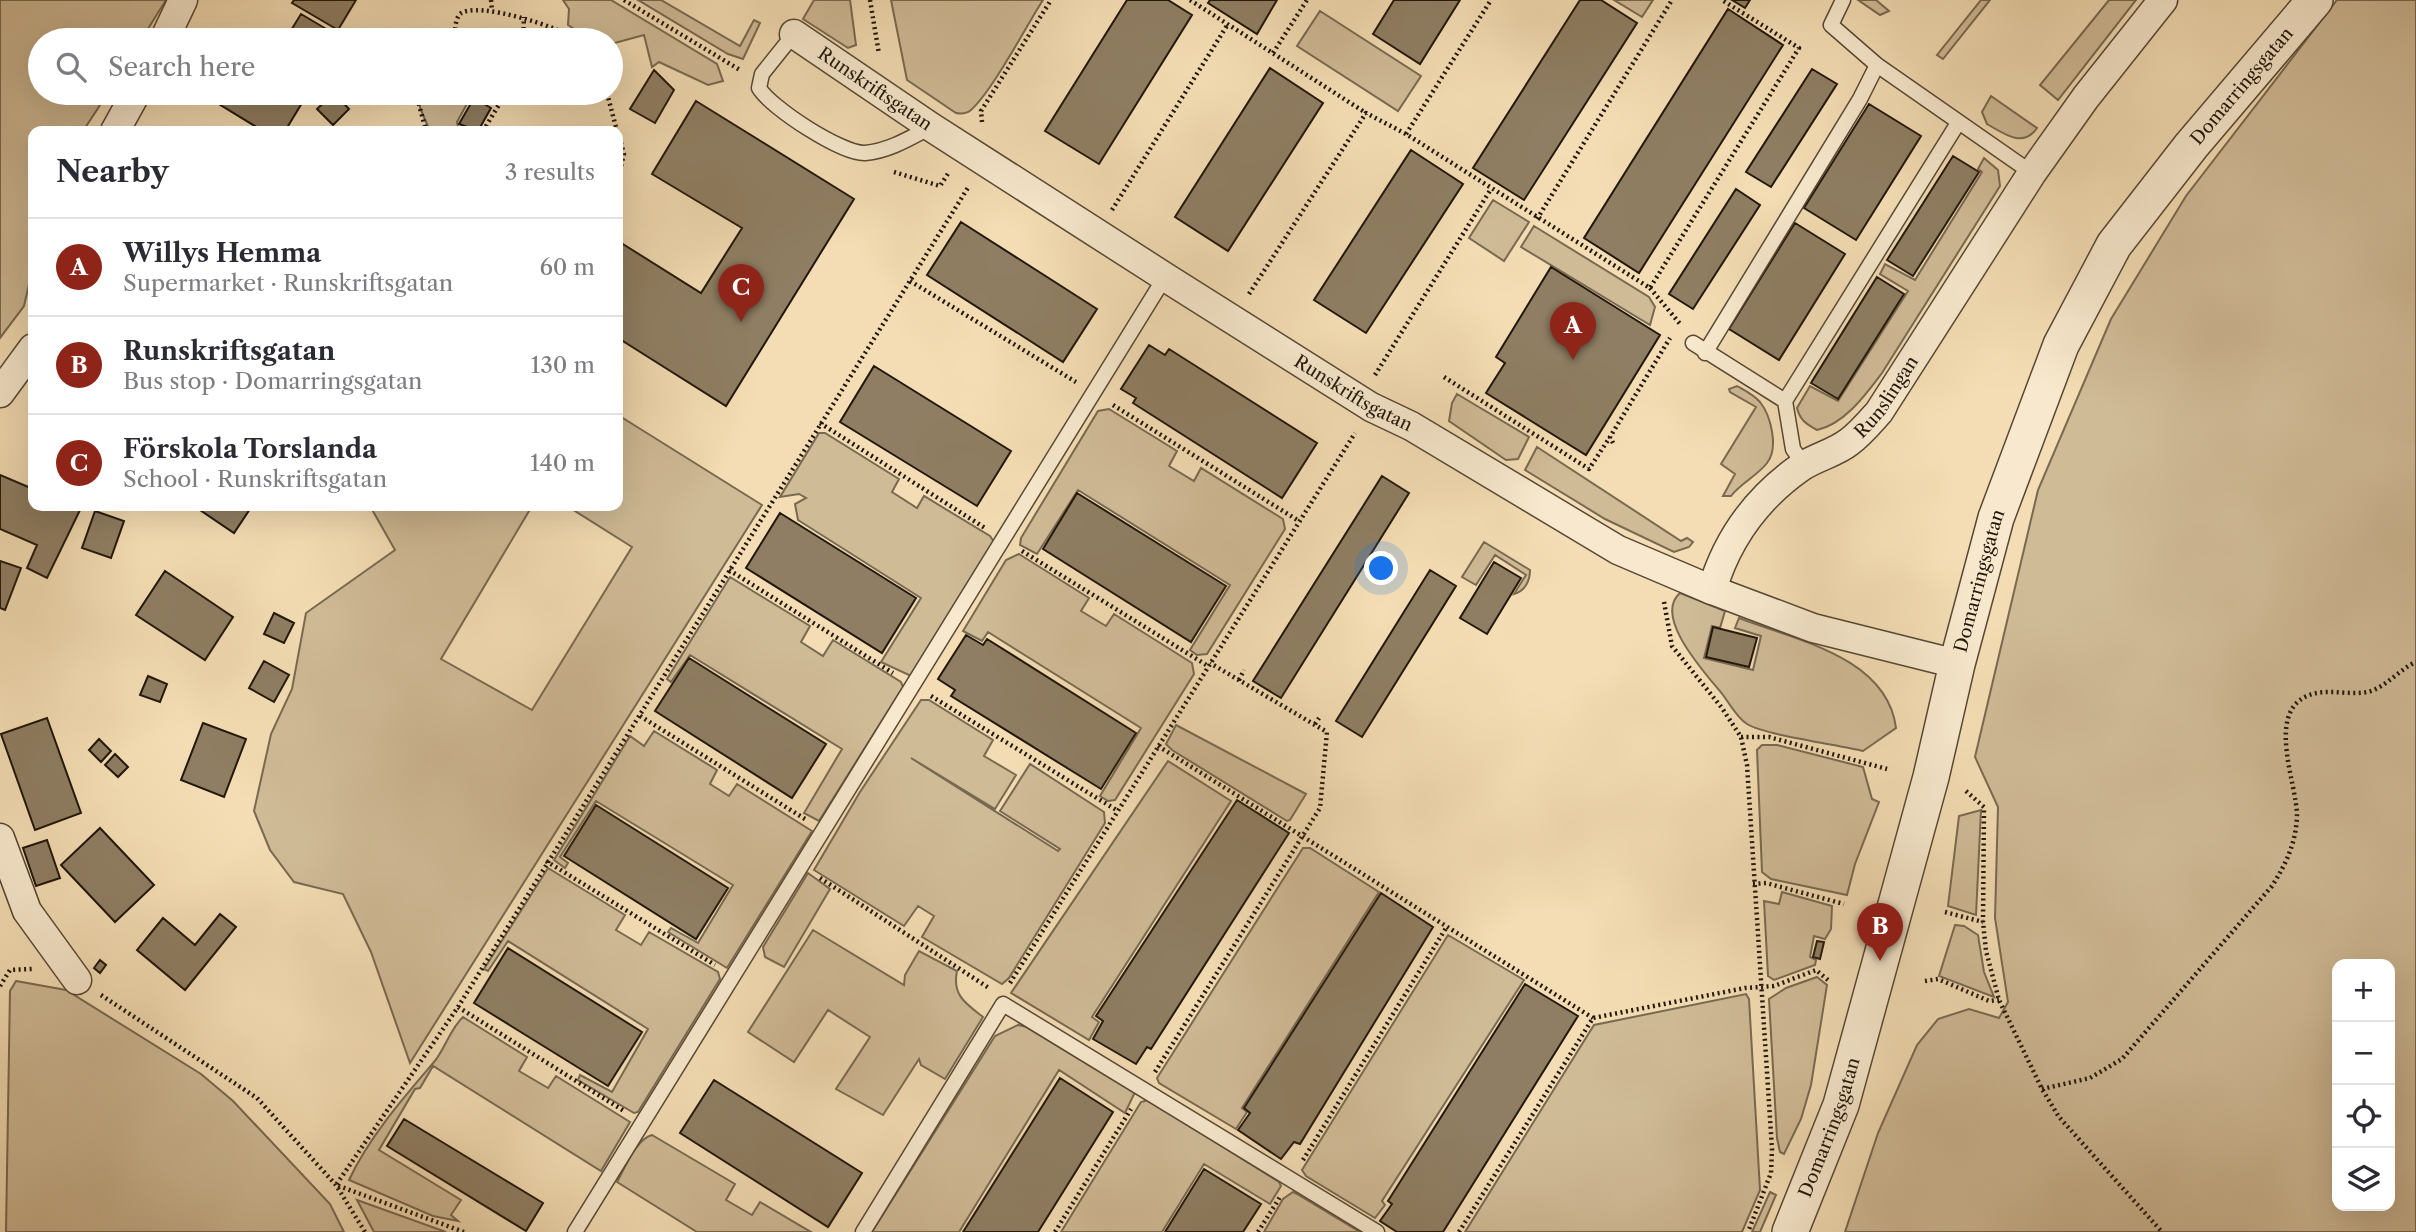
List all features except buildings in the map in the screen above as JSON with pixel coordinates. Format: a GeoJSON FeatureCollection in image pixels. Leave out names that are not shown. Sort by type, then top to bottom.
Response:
{"type":"FeatureCollection","features":[{"type":"Feature","properties":{"kind":"street"},"geometry":{"type":"LineString","coordinates":[[170,28],[183,0]]}},
{"type":"Feature","properties":{"kind":"street","name":"Runslingan"},"geometry":{"type":"LineString","coordinates":[[1712,590],[1718,569],[1742,523],[1779,483],[1804,465],[1849,442],[1880,412],[2032,173],[2086,97],[2163,0]]}},
{"type":"Feature","properties":{"kind":"street","name":"Domarringsgatan"},"geometry":{"type":"LineString","coordinates":[[1790,1232],[1842,1105],[1931,776],[1957,664],[1996,518],[2056,358],[2114,245],[2191,146],[2315,0]]}},
{"type":"Feature","properties":{"kind":"street","name":"Runskriftsgatan"},"geometry":{"type":"LineString","coordinates":[[794,34],[1096,234],[1366,403],[1410,426],[1618,550],[1712,590],[1813,628],[1957,664]]}},
{"type":"Feature","properties":{"kind":"street"},"geometry":{"type":"LineString","coordinates":[[118,126],[129,105]]}},
{"type":"Feature","properties":{"kind":"street"},"geometry":{"type":"LineString","coordinates":[[0,393],[28,355]]}},
{"type":"Feature","properties":{"kind":"street"},"geometry":{"type":"LineString","coordinates":[[0,838],[27,911],[77,980]]}},
{"type":"Feature","properties":{"kind":"lane"},"geometry":{"type":"LineString","coordinates":[[1843,0],[1831,25],[1877,65],[2032,173]]}},
{"type":"Feature","properties":{"kind":"lane"},"geometry":{"type":"LineString","coordinates":[[794,34],[762,74],[759,88],[771,104],[851,152],[874,152],[896,145],[931,127]]}},
{"type":"Feature","properties":{"kind":"lane"},"geometry":{"type":"LineString","coordinates":[[1705,353],[1860,99],[1877,65]]}},
{"type":"Feature","properties":{"kind":"lane"},"geometry":{"type":"LineString","coordinates":[[1804,465],[1793,449],[1785,401],[1958,123]]}},
{"type":"Feature","properties":{"kind":"lane"},"geometry":{"type":"LineString","coordinates":[[575,1232],[1165,277]]}},
{"type":"Feature","properties":{"kind":"lane"},"geometry":{"type":"LineString","coordinates":[[1693,343],[1785,401]]}},
{"type":"Feature","properties":{"kind":"lane"},"geometry":{"type":"LineString","coordinates":[[863,1232],[1002,1000],[1143,1090],[1377,1232]]}},
{"type":"Feature","properties":{"kind":"path"},"geometry":{"type":"LineString","coordinates":[[491,0],[492,11]]}},
{"type":"Feature","properties":{"kind":"path"},"geometry":{"type":"LineString","coordinates":[[870,0],[886,97]]}},
{"type":"Feature","properties":{"kind":"path"},"geometry":{"type":"LineString","coordinates":[[336,1185],[458,1007],[546,861],[640,716],[985,161],[981,111],[1051,0]]}},
{"type":"Feature","properties":{"kind":"path"},"geometry":{"type":"LineString","coordinates":[[1190,0],[1366,113],[1406,134],[1650,288],[1693,343]]}},
{"type":"Feature","properties":{"kind":"path"},"geometry":{"type":"LineString","coordinates":[[1273,53],[1307,0]]}},
{"type":"Feature","properties":{"kind":"path"},"geometry":{"type":"LineString","coordinates":[[1406,134],[1490,0]]}},
{"type":"Feature","properties":{"kind":"path"},"geometry":{"type":"LineString","coordinates":[[1537,219],[1672,0]]}},
{"type":"Feature","properties":{"kind":"path"},"geometry":{"type":"LineString","coordinates":[[1650,288],[1800,48],[1723,0]]}},
{"type":"Feature","properties":{"kind":"path"},"geometry":{"type":"LineString","coordinates":[[456,28],[461,12],[469,9],[524,16],[552,28]]}},
{"type":"Feature","properties":{"kind":"path"},"geometry":{"type":"LineString","coordinates":[[524,16],[524,28]]}},
{"type":"Feature","properties":{"kind":"path"},"geometry":{"type":"LineString","coordinates":[[1096,234],[1228,23]]}},
{"type":"Feature","properties":{"kind":"path"},"geometry":{"type":"LineString","coordinates":[[419,105],[425,126]]}},
{"type":"Feature","properties":{"kind":"path"},"geometry":{"type":"LineString","coordinates":[[486,126],[499,105]]}},
{"type":"Feature","properties":{"kind":"path"},"geometry":{"type":"LineString","coordinates":[[610,105],[616,126]]}},
{"type":"Feature","properties":{"kind":"path"},"geometry":{"type":"LineString","coordinates":[[1233,318],[1366,113]]}},
{"type":"Feature","properties":{"kind":"path"},"geometry":{"type":"LineString","coordinates":[[802,866],[1002,1000],[1210,663],[1491,189]]}},
{"type":"Feature","properties":{"kind":"path"},"geometry":{"type":"LineString","coordinates":[[1444,377],[1589,469],[1679,322]]}},
{"type":"Feature","properties":{"kind":"path"},"geometry":{"type":"LineString","coordinates":[[1610,437],[1613,443]]}},
{"type":"Feature","properties":{"kind":"path"},"geometry":{"type":"LineString","coordinates":[[1655,566],[1647,584],[1662,592],[1672,646],[1741,737],[1747,765],[1771,1161],[1771,1173],[1748,1232]]}},
{"type":"Feature","properties":{"kind":"path"},"geometry":{"type":"LineString","coordinates":[[2042,1089],[2090,1078],[2122,1059],[2272,886],[2284,867],[2295,837],[2297,814],[2284,739],[2290,713],[2298,703],[2307,695],[2370,691],[2416,662]]}},
{"type":"Feature","properties":{"kind":"path"},"geometry":{"type":"LineString","coordinates":[[1055,1232],[1320,808],[1327,732],[1210,663]]}},
{"type":"Feature","properties":{"kind":"path"},"geometry":{"type":"LineString","coordinates":[[1239,680],[1244,670]]}},
{"type":"Feature","properties":{"kind":"path"},"geometry":{"type":"LineString","coordinates":[[640,716],[824,831]]}},
{"type":"Feature","properties":{"kind":"path"},"geometry":{"type":"LineString","coordinates":[[1315,724],[1320,718]]}},
{"type":"Feature","properties":{"kind":"path"},"geometry":{"type":"LineString","coordinates":[[1741,737],[1769,737],[1887,769]]}},
{"type":"Feature","properties":{"kind":"path"},"geometry":{"type":"LineString","coordinates":[[1158,746],[1593,1018],[1774,986],[1816,970],[1828,980]]}},
{"type":"Feature","properties":{"kind":"path"},"geometry":{"type":"LineString","coordinates":[[1966,792],[1984,807],[1983,922],[1986,951],[1998,1000],[2042,1089],[2059,1117],[2162,1232]]}},
{"type":"Feature","properties":{"kind":"path"},"geometry":{"type":"LineString","coordinates":[[546,861],[733,977]]}},
{"type":"Feature","properties":{"kind":"path"},"geometry":{"type":"LineString","coordinates":[[1753,884],[1766,883],[1844,904]]}},
{"type":"Feature","properties":{"kind":"path"},"geometry":{"type":"LineString","coordinates":[[1945,912],[1983,922]]}},
{"type":"Feature","properties":{"kind":"path"},"geometry":{"type":"LineString","coordinates":[[1258,1232],[1446,928]]}},
{"type":"Feature","properties":{"kind":"path"},"geometry":{"type":"LineString","coordinates":[[1925,981],[1938,979],[1989,1001],[1998,1000]]}},
{"type":"Feature","properties":{"kind":"path"},"geometry":{"type":"LineString","coordinates":[[77,980],[257,1098],[336,1185],[365,1232]]}},
{"type":"Feature","properties":{"kind":"path"},"geometry":{"type":"LineString","coordinates":[[458,1007],[642,1123]]}},
{"type":"Feature","properties":{"kind":"path"},"geometry":{"type":"LineString","coordinates":[[1459,1232],[1593,1018]]}},
{"type":"Feature","properties":{"kind":"path"},"geometry":{"type":"LineString","coordinates":[[336,1185],[464,1232]]}},
{"type":"Feature","properties":{"kind":"shaded area"},"geometry":{"type":"Polygon","coordinates":[[[0,0],[166,0],[148,28],[28,28],[28,105],[100,105],[86,126],[28,126],[28,289],[24,306],[0,338],[0,0]]]}},
{"type":"Feature","properties":{"kind":"shaded area"},"geometry":{"type":"Polygon","coordinates":[[[563,0],[611,0],[717,64],[723,81],[708,85],[659,62],[652,67],[644,35],[623,41],[623,28],[573,28],[568,25],[569,9],[563,0]]]}},
{"type":"Feature","properties":{"kind":"shaded area"},"geometry":{"type":"Polygon","coordinates":[[[638,0],[661,0],[740,46],[754,20],[760,23],[743,59],[728,54],[638,0]]]}},
{"type":"Feature","properties":{"kind":"shaded area"},"geometry":{"type":"Polygon","coordinates":[[[814,0],[850,0],[856,45],[848,48],[803,19],[814,0]]]}},
{"type":"Feature","properties":{"kind":"shaded area"},"geometry":{"type":"Polygon","coordinates":[[[891,0],[1043,0],[980,101],[962,114],[956,113],[907,80],[891,0]]]}},
{"type":"Feature","properties":{"kind":"shaded area"},"geometry":{"type":"Polygon","coordinates":[[[1614,0],[1653,0],[1642,17],[1614,0]]]}},
{"type":"Feature","properties":{"kind":"shaded area"},"geometry":{"type":"Polygon","coordinates":[[[1858,0],[1876,0],[1889,11],[1880,15],[1858,0]]]}},
{"type":"Feature","properties":{"kind":"shaded area"},"geometry":{"type":"Polygon","coordinates":[[[1981,0],[1990,0],[1943,59],[1937,55],[1981,0]]]}},
{"type":"Feature","properties":{"kind":"shaded area"},"geometry":{"type":"Polygon","coordinates":[[[2109,0],[2136,0],[2058,100],[2040,85],[2109,0]]]}},
{"type":"Feature","properties":{"kind":"shaded area"},"geometry":{"type":"Polygon","coordinates":[[[2337,0],[2416,0],[2416,1232],[1845,1232],[1878,1133],[1917,1045],[1938,1019],[1969,1009],[1999,1018],[2008,1002],[1995,918],[1998,807],[1975,757],[2038,490],[2111,319],[2186,196],[2337,0]]]}},
{"type":"Feature","properties":{"kind":"shaded area"},"geometry":{"type":"Polygon","coordinates":[[[1320,11],[1421,76],[1398,111],[1297,46],[1320,11]]]}},
{"type":"Feature","properties":{"kind":"shaded area"},"geometry":{"type":"Polygon","coordinates":[[[1991,96],[2037,128],[2026,138],[2019,138],[2006,135],[1987,124],[1982,112],[1991,96]]]}},
{"type":"Feature","properties":{"kind":"shaded area"},"geometry":{"type":"Polygon","coordinates":[[[420,105],[466,105],[457,122],[458,126],[428,126],[420,105]]]}},
{"type":"Feature","properties":{"kind":"shaded area"},"geometry":{"type":"Polygon","coordinates":[[[1984,158],[1998,170],[2000,186],[1882,373],[1854,407],[1837,422],[1817,430],[1810,426],[1802,419],[1797,408],[1810,386],[1838,401],[1908,291],[1880,274],[1885,264],[1915,280],[1982,172],[1978,169],[1984,158]]]}},
{"type":"Feature","properties":{"kind":"shaded area"},"geometry":{"type":"Polygon","coordinates":[[[1493,200],[1529,222],[1504,261],[1469,238],[1493,200]]]}},
{"type":"Feature","properties":{"kind":"shaded area"},"geometry":{"type":"Polygon","coordinates":[[[1534,226],[1649,297],[1655,307],[1650,325],[1521,247],[1534,226]]]}},
{"type":"Feature","properties":{"kind":"shaded area"},"geometry":{"type":"Polygon","coordinates":[[[1737,386],[1755,397],[1764,408],[1772,432],[1773,449],[1771,457],[1759,472],[1731,496],[1723,496],[1735,474],[1721,464],[1756,407],[1730,392],[1729,389],[1737,386]]]}},
{"type":"Feature","properties":{"kind":"shaded area"},"geometry":{"type":"Polygon","coordinates":[[[1457,394],[1529,437],[1518,459],[1506,460],[1449,421],[1452,403],[1457,394]]]}},
{"type":"Feature","properties":{"kind":"shaded area"},"geometry":{"type":"Polygon","coordinates":[[[1109,409],[1177,451],[1169,466],[1194,481],[1201,468],[1283,519],[1285,529],[1207,654],[1197,655],[1190,650],[1230,585],[1078,490],[1037,554],[1020,545],[1021,538],[1098,411],[1109,409]]]}},
{"type":"Feature","properties":{"kind":"shaded area"},"geometry":{"type":"Polygon","coordinates":[[[623,418],[762,505],[410,1063],[371,952],[343,894],[294,882],[270,850],[254,811],[271,734],[292,689],[306,613],[395,550],[373,511],[529,511],[441,659],[532,710],[632,547],[575,511],[623,511],[623,418]]]}},
{"type":"Feature","properties":{"kind":"shaded area"},"geometry":{"type":"Polygon","coordinates":[[[819,433],[825,433],[899,479],[892,492],[917,508],[924,496],[990,536],[994,542],[911,676],[881,662],[921,598],[798,520],[795,504],[806,498],[799,494],[780,497],[819,433]]]}},
{"type":"Feature","properties":{"kind":"shaded area"},"geometry":{"type":"Polygon","coordinates":[[[1537,447],[1681,541],[1687,538],[1693,542],[1689,547],[1674,552],[1605,519],[1525,470],[1537,447]]]}},
{"type":"Feature","properties":{"kind":"shaded area"},"geometry":{"type":"Polygon","coordinates":[[[1484,542],[1530,570],[1528,582],[1521,591],[1514,594],[1526,575],[1495,555],[1476,585],[1462,577],[1484,542]]]}},
{"type":"Feature","properties":{"kind":"shaded area"},"geometry":{"type":"Polygon","coordinates":[[[1019,554],[1089,598],[1081,611],[1106,626],[1114,614],[1192,663],[1194,674],[1115,800],[1108,801],[1100,796],[1141,728],[988,632],[982,641],[963,631],[1006,560],[1019,554]]]}},
{"type":"Feature","properties":{"kind":"shaded area"},"geometry":{"type":"Polygon","coordinates":[[[730,577],[810,626],[801,642],[823,656],[833,640],[901,682],[903,687],[819,821],[804,813],[842,749],[690,655],[671,682],[667,679],[730,577]]]}},
{"type":"Feature","properties":{"kind":"shaded area"},"geometry":{"type":"Polygon","coordinates":[[[1680,593],[1725,611],[1720,628],[1712,626],[1704,658],[1753,670],[1761,636],[1735,628],[1739,618],[1786,634],[1835,655],[1876,684],[1889,704],[1896,728],[1863,751],[1785,736],[1747,724],[1695,660],[1677,631],[1673,603],[1680,593]]]}},
{"type":"Feature","properties":{"kind":"shaded area"},"geometry":{"type":"Polygon","coordinates":[[[921,700],[929,700],[993,740],[984,756],[1016,775],[995,809],[911,758],[1058,851],[1060,849],[1000,811],[1030,764],[1104,812],[1105,823],[1009,978],[1002,984],[922,937],[934,916],[918,906],[904,926],[814,870],[860,792],[921,700]]]}},
{"type":"Feature","properties":{"kind":"shaded area"},"geometry":{"type":"Polygon","coordinates":[[[1176,725],[1306,794],[1290,820],[1287,821],[1172,750],[1166,744],[1176,725]]]}},
{"type":"Feature","properties":{"kind":"shaded area"},"geometry":{"type":"Polygon","coordinates":[[[654,731],[717,770],[710,784],[729,796],[737,784],[812,831],[727,968],[668,932],[671,928],[698,943],[733,885],[596,801],[560,857],[568,863],[565,868],[554,860],[630,736],[644,746],[654,731]]]}},
{"type":"Feature","properties":{"kind":"shaded area"},"geometry":{"type":"Polygon","coordinates":[[[1762,745],[1777,745],[1863,767],[1872,799],[1879,802],[1855,864],[1847,895],[1771,879],[1762,872],[1757,750],[1762,745]]]}},
{"type":"Feature","properties":{"kind":"shaded area"},"geometry":{"type":"Polygon","coordinates":[[[1168,761],[1231,801],[1092,1017],[1099,1022],[1089,1040],[1011,993],[1168,761]]]}},
{"type":"Feature","properties":{"kind":"shaded area"},"geometry":{"type":"Polygon","coordinates":[[[1981,810],[1976,915],[1948,906],[1959,816],[1981,810]]]}},
{"type":"Feature","properties":{"kind":"shaded area"},"geometry":{"type":"Polygon","coordinates":[[[1303,848],[1310,848],[1379,892],[1242,1108],[1247,1112],[1236,1129],[1159,1083],[1157,1078],[1303,848]]]}},
{"type":"Feature","properties":{"kind":"shaded area"},"geometry":{"type":"Polygon","coordinates":[[[548,868],[625,915],[616,930],[641,945],[649,932],[718,972],[720,979],[638,1112],[634,1113],[578,1080],[580,1075],[612,1092],[648,1029],[508,941],[488,971],[484,969],[548,868]]]}},
{"type":"Feature","properties":{"kind":"shaded area"},"geometry":{"type":"Polygon","coordinates":[[[808,873],[830,889],[784,967],[765,957],[763,947],[808,873]]]}},
{"type":"Feature","properties":{"kind":"shaded area"},"geometry":{"type":"Polygon","coordinates":[[[1782,892],[1832,906],[1831,929],[1825,939],[1814,936],[1810,957],[1816,960],[1815,965],[1774,980],[1768,976],[1764,901],[1779,904],[1782,892]]]}},
{"type":"Feature","properties":{"kind":"shaded area"},"geometry":{"type":"Polygon","coordinates":[[[1955,925],[1964,926],[1978,935],[1984,972],[1994,997],[1939,976],[1955,925]]]}},
{"type":"Feature","properties":{"kind":"shaded area"},"geometry":{"type":"Polygon","coordinates":[[[813,930],[904,985],[905,975],[919,951],[957,971],[956,986],[961,998],[983,1017],[945,1079],[921,1065],[919,1059],[883,1115],[836,1089],[870,1037],[828,1010],[794,1062],[748,1032],[813,930]]]}},
{"type":"Feature","properties":{"kind":"shaded area"},"geometry":{"type":"Polygon","coordinates":[[[1448,935],[1524,980],[1382,1201],[1385,1205],[1375,1218],[1306,1176],[1302,1170],[1448,935]]]}},
{"type":"Feature","properties":{"kind":"shaded area"},"geometry":{"type":"Polygon","coordinates":[[[1817,977],[1827,985],[1811,1085],[1801,1119],[1784,1154],[1780,1152],[1777,1138],[1769,999],[1786,988],[1817,977]]]}},
{"type":"Feature","properties":{"kind":"shaded area"},"geometry":{"type":"Polygon","coordinates":[[[16,981],[66,990],[201,1074],[233,1101],[330,1204],[344,1232],[6,1232],[10,991],[16,981]]]}},
{"type":"Feature","properties":{"kind":"shaded area"},"geometry":{"type":"Polygon","coordinates":[[[1746,994],[1749,999],[1760,1190],[1742,1232],[1465,1232],[1594,1025],[1746,994]]]}},
{"type":"Feature","properties":{"kind":"shaded area"},"geometry":{"type":"Polygon","coordinates":[[[463,1017],[527,1057],[519,1071],[548,1088],[556,1076],[630,1122],[601,1171],[433,1066],[420,1088],[415,1089],[379,1150],[461,1200],[451,1215],[458,1221],[433,1216],[349,1180],[377,1133],[438,1057],[463,1017]]]}},
{"type":"Feature","properties":{"kind":"shaded area"},"geometry":{"type":"Polygon","coordinates":[[[1018,1025],[1028,1027],[1135,1092],[1125,1113],[1059,1070],[959,1232],[872,1232],[995,1036],[1018,1025]]]}},
{"type":"Feature","properties":{"kind":"shaded area"},"geometry":{"type":"Polygon","coordinates":[[[1148,1100],[1279,1182],[1281,1186],[1270,1204],[1204,1164],[1162,1232],[1061,1232],[1141,1102],[1148,1100]]]}},
{"type":"Feature","properties":{"kind":"shaded area"},"geometry":{"type":"Polygon","coordinates":[[[652,1135],[735,1184],[726,1200],[752,1215],[760,1202],[811,1232],[697,1232],[617,1182],[636,1148],[652,1135]]]}},
{"type":"Feature","properties":{"kind":"shaded area"},"geometry":{"type":"Polygon","coordinates":[[[1293,1192],[1360,1232],[1264,1232],[1283,1199],[1293,1192]]]}},
{"type":"Feature","properties":{"kind":"shaded area"},"geometry":{"type":"Polygon","coordinates":[[[1770,1192],[1776,1195],[1760,1232],[1752,1232],[1770,1192]]]}},
{"type":"Feature","properties":{"kind":"shaded area"},"geometry":{"type":"Polygon","coordinates":[[[357,1200],[446,1232],[374,1232],[357,1200]]]}},
{"type":"Feature","properties":{"kind":"place","name":"Förskola Torslanda"},"geometry":{"type":"Point","coordinates":[741,322]}},
{"type":"Feature","properties":{"kind":"place","name":"Willys Hemma"},"geometry":{"type":"Point","coordinates":[1573,360]}},
{"type":"Feature","properties":{"kind":"place","name":"Runskriftsgatan"},"geometry":{"type":"Point","coordinates":[1880,961]}}]}
